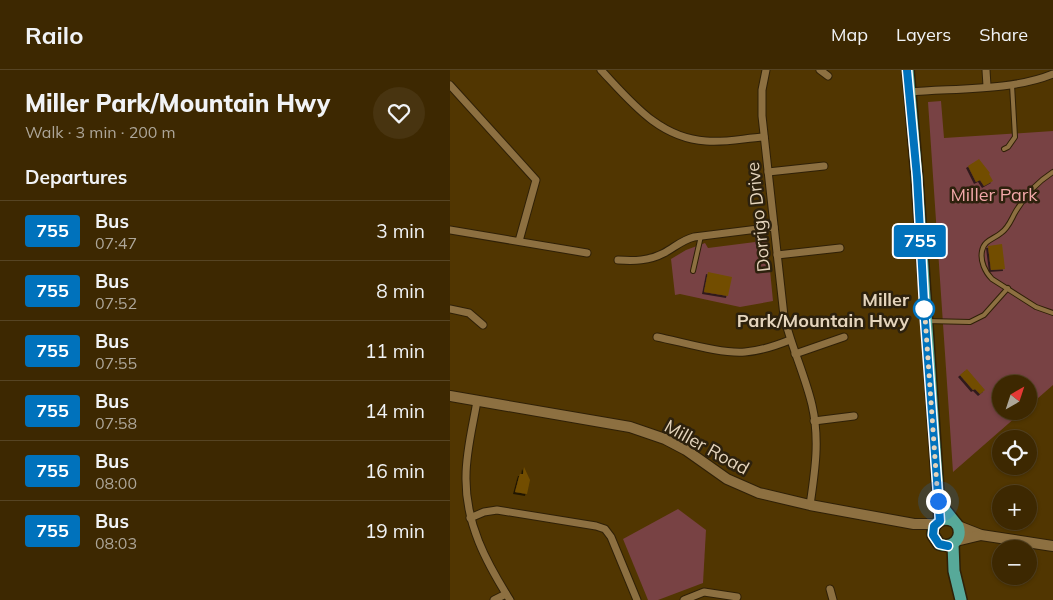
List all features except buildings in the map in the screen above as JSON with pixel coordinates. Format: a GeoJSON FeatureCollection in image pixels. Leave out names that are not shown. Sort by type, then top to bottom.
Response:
{"type":"FeatureCollection","features":[{"type":"Feature","properties":{"kind":"main road"},"geometry":{"type":"LineString","coordinates":[[908,70],[917,177],[938,501],[938,522],[933,535],[935,540],[951,544],[981,535]]}},
{"type":"Feature","properties":{"kind":"main road","name":"Miller Road"},"geometry":{"type":"LineString","coordinates":[[450,396],[630,427],[665,439],[686,450],[728,479],[759,493],[810,505],[918,525],[933,535]]}},
{"type":"Feature","properties":{"kind":"main road"},"geometry":{"type":"LineString","coordinates":[[938,501],[955,523],[959,536],[951,544]]}},
{"type":"Feature","properties":{"kind":"main road"},"geometry":{"type":"LineString","coordinates":[[938,522],[944,519],[981,535],[1053,546]]}},
{"type":"Feature","properties":{"kind":"main road","name":"Miller Road"},"geometry":{"type":"LineString","coordinates":[[918,525],[938,522]]}},
{"type":"Feature","properties":{"kind":"main road"},"geometry":{"type":"LineString","coordinates":[[951,544],[960,600]]}},
{"type":"Feature","properties":{"kind":"street"},"geometry":{"type":"LineString","coordinates":[[602,70],[637,109],[662,128],[692,139],[708,142],[764,137]]}},
{"type":"Feature","properties":{"kind":"street","name":"Dorrigo Drive"},"geometry":{"type":"LineString","coordinates":[[765,70],[762,90],[764,137],[784,316],[790,340],[808,390],[817,445],[810,505]]}},
{"type":"Feature","properties":{"kind":"street"},"geometry":{"type":"LineString","coordinates":[[820,70],[828,76]]}},
{"type":"Feature","properties":{"kind":"street"},"geometry":{"type":"LineString","coordinates":[[986,70],[987,86]]}},
{"type":"Feature","properties":{"kind":"street"},"geometry":{"type":"LineString","coordinates":[[909,92],[1012,85],[1037,80],[1053,74]]}},
{"type":"Feature","properties":{"kind":"street"},"geometry":{"type":"LineString","coordinates":[[450,85],[536,180],[520,241]]}},
{"type":"Feature","properties":{"kind":"street"},"geometry":{"type":"LineString","coordinates":[[768,172],[824,166]]}},
{"type":"Feature","properties":{"kind":"street"},"geometry":{"type":"LineString","coordinates":[[618,260],[637,261],[654,258],[684,239],[774,227]]}},
{"type":"Feature","properties":{"kind":"street"},"geometry":{"type":"LineString","coordinates":[[450,230],[586,253]]}},
{"type":"Feature","properties":{"kind":"street"},"geometry":{"type":"LineString","coordinates":[[777,255],[840,248]]}},
{"type":"Feature","properties":{"kind":"street"},"geometry":{"type":"LineString","coordinates":[[450,309],[469,313],[483,325]]}},
{"type":"Feature","properties":{"kind":"street"},"geometry":{"type":"LineString","coordinates":[[657,337],[743,352],[767,348],[790,340]]}},
{"type":"Feature","properties":{"kind":"street"},"geometry":{"type":"LineString","coordinates":[[795,354],[844,337]]}},
{"type":"Feature","properties":{"kind":"street"},"geometry":{"type":"LineString","coordinates":[[477,401],[467,464],[466,492],[470,518],[479,546],[508,597],[494,600]]}},
{"type":"Feature","properties":{"kind":"street"},"geometry":{"type":"LineString","coordinates":[[814,421],[854,416]]}},
{"type":"Feature","properties":{"kind":"street"},"geometry":{"type":"LineString","coordinates":[[470,518],[484,512],[498,510],[606,529],[637,600]]}},
{"type":"Feature","properties":{"kind":"street"},"geometry":{"type":"LineString","coordinates":[[830,589],[833,600]]}},
{"type":"Feature","properties":{"kind":"street"},"geometry":{"type":"LineString","coordinates":[[684,600],[704,592],[737,597]]}},
{"type":"Feature","properties":{"kind":"lane"},"geometry":{"type":"LineString","coordinates":[[1004,149],[1008,147],[1015,137],[1012,85]]}},
{"type":"Feature","properties":{"kind":"lane"},"geometry":{"type":"LineString","coordinates":[[1053,172],[1036,185],[1018,207],[1010,223],[1001,234],[988,241],[982,251],[983,263],[987,274],[992,279],[1036,307],[1053,313]]}},
{"type":"Feature","properties":{"kind":"lane"},"geometry":{"type":"LineString","coordinates":[[693,271],[701,236]]}},
{"type":"Feature","properties":{"kind":"lane"},"geometry":{"type":"LineString","coordinates":[[925,320],[970,322],[984,315],[1008,288]]}},
{"type":"Feature","properties":{"kind":"green space","name":"Miller Park"},"geometry":{"type":"Polygon","coordinates":[[[941,101],[944,138],[1053,131],[1053,385],[1038,398],[1038,375],[992,375],[992,420],[1013,420],[1001,430],[992,430],[992,438],[953,472],[928,102],[941,101]]]}},
{"type":"Feature","properties":{"kind":"green space"},"geometry":{"type":"Polygon","coordinates":[[[756,236],[762,236],[767,239],[773,301],[740,307],[680,294],[675,295],[671,259],[686,250],[705,243],[708,248],[755,242],[756,236]]]}},
{"type":"Feature","properties":{"kind":"green space"},"geometry":{"type":"Polygon","coordinates":[[[678,509],[706,530],[703,583],[658,600],[648,600],[623,539],[678,509]]]}},
{"type":"Feature","properties":{"kind":"bus line","name":"755"},"geometry":{"type":"LineString","coordinates":[[907,70],[917,177],[925,320],[940,521],[934,526],[933,535],[939,544],[948,546]]}},
{"type":"Feature","properties":{"kind":"place","name":"Miller Park/Mountain Hwy"},"geometry":{"type":"Point","coordinates":[924,309]}},
{"type":"Feature","properties":{"kind":"route"},"geometry":{"type":"LineString","coordinates":[[924,309],[924,302],[938,501]]}}]}
